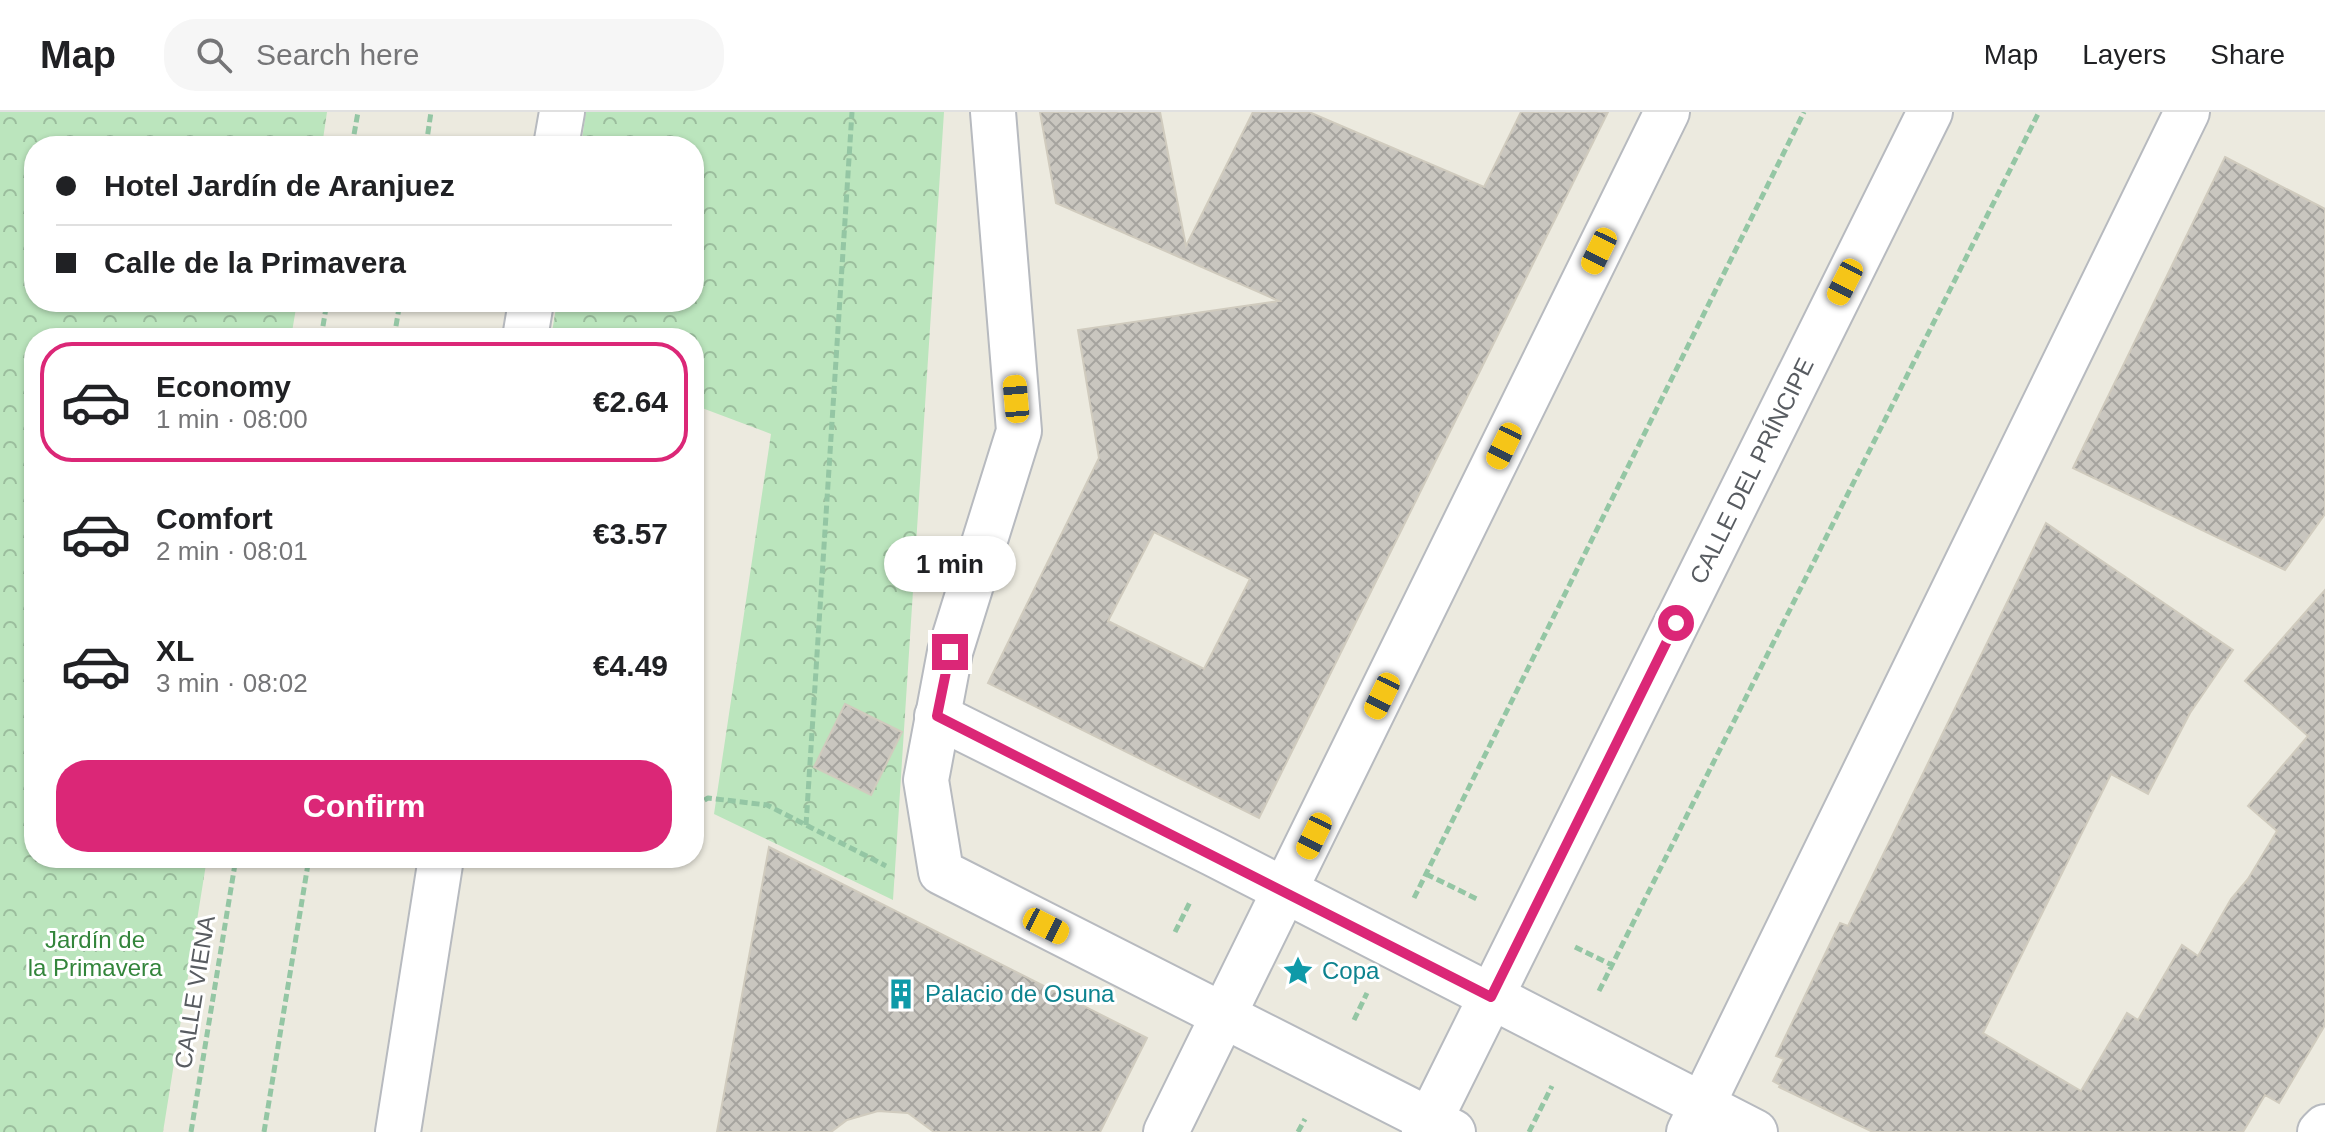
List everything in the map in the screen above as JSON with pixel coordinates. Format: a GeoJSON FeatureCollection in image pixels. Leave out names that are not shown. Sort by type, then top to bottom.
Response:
{"type":"FeatureCollection","features":[{"type":"Feature","properties":{"kind":"street"},"geometry":{"type":"LineString","coordinates":[[558,136],[562,112]]}},
{"type":"Feature","properties":{"kind":"street"},"geometry":{"type":"LineString","coordinates":[[993,112],[1019,431],[950,652],[937,716],[926,780],[941,872],[1436,1128]]}},
{"type":"Feature","properties":{"kind":"street"},"geometry":{"type":"LineString","coordinates":[[1166,1132],[1667,112]]}},
{"type":"Feature","properties":{"kind":"street","name":"CALLE DEL PRÍNCIPE"},"geometry":{"type":"LineString","coordinates":[[1436,1128],[1491,997],[1930,112]]}},
{"type":"Feature","properties":{"kind":"street"},"geometry":{"type":"LineString","coordinates":[[1696,1119],[2187,112]]}},
{"type":"Feature","properties":{"kind":"street"},"geometry":{"type":"LineString","coordinates":[[937,716],[1214,854],[1575,1041],[1696,1119],[1755,1132]]}},
{"type":"Feature","properties":{"kind":"street"},"geometry":{"type":"LineString","coordinates":[[398,1132],[440,868]]}},
{"type":"Feature","properties":{"kind":"street"},"geometry":{"type":"LineString","coordinates":[[2320,1132],[2325,1127]]}},
{"type":"Feature","properties":{"kind":"path"},"geometry":{"type":"LineString","coordinates":[[354,136],[358,112]]}},
{"type":"Feature","properties":{"kind":"path"},"geometry":{"type":"LineString","coordinates":[[427,136],[431,112]]}},
{"type":"Feature","properties":{"kind":"path"},"geometry":{"type":"LineString","coordinates":[[806,825],[852,112]]}},
{"type":"Feature","properties":{"kind":"path"},"geometry":{"type":"LineString","coordinates":[[1298,1132],[1804,112]]}},
{"type":"Feature","properties":{"kind":"path"},"geometry":{"type":"LineString","coordinates":[[1529,1132],[2039,112]]}},
{"type":"Feature","properties":{"kind":"path"},"geometry":{"type":"LineString","coordinates":[[704,800],[708,798],[767,805],[903,874],[941,872]]}},
{"type":"Feature","properties":{"kind":"path"},"geometry":{"type":"LineString","coordinates":[[1151,979],[1214,854]]}},
{"type":"Feature","properties":{"kind":"path","name":"CALLE VIENA"},"geometry":{"type":"LineString","coordinates":[[191,1132],[234,868]]}},
{"type":"Feature","properties":{"kind":"path"},"geometry":{"type":"LineString","coordinates":[[264,1132],[307,868]]}},
{"type":"Feature","properties":{"kind":"green space","name":"Jardín de la Primavera"},"geometry":{"type":"Polygon","coordinates":[[[0,112],[327,112],[323,136],[24,136],[24,312],[295,312],[293,328],[24,328],[24,868],[205,868],[163,1132],[0,1132],[0,112]]]}},
{"type":"Feature","properties":{"kind":"green space"},"geometry":{"type":"Polygon","coordinates":[[[586,112],[944,112],[893,900],[714,814],[771,434],[704,409],[704,328],[553,328],[555,312],[704,312],[704,136],[582,136],[586,112]]]}},
{"type":"Feature","properties":{"kind":"building"},"geometry":{"type":"Polygon","coordinates":[[[1040,112],[1160,112],[1186,246],[1253,112],[1309,112],[1484,187],[1521,112],[1608,112],[1259,818],[988,683],[1099,458],[1078,330],[1279,301],[1056,203],[1040,112]],[[1154,532],[1108,621],[1204,669],[1250,579],[1154,532]]]}},
{"type":"Feature","properties":{"kind":"building"},"geometry":{"type":"Polygon","coordinates":[[[2225,157],[2325,209],[2325,514],[2285,570],[2073,468],[2225,157]]]}},
{"type":"Feature","properties":{"kind":"building"},"geometry":{"type":"Polygon","coordinates":[[[2046,523],[2233,650],[2190,713],[2148,794],[2111,774],[1983,1033],[2081,1091],[2127,1013],[2138,1020],[2182,945],[2198,956],[2231,899],[2248,879],[2277,831],[2248,806],[2308,736],[2245,681],[2325,590],[2325,1025],[2279,1103],[2265,1095],[2243,1132],[1873,1132],[1779,1087],[1773,1081],[1784,1059],[1776,1056],[1840,923],[1848,926],[2046,523]]]}},
{"type":"Feature","properties":{"kind":"building"},"geometry":{"type":"Polygon","coordinates":[[[845,704],[902,732],[871,795],[814,767],[845,704]]]}},
{"type":"Feature","properties":{"kind":"building","name":"Palacio de Osuna"},"geometry":{"type":"Polygon","coordinates":[[[769,847],[1147,1038],[1100,1132],[934,1132],[908,1113],[878,1111],[847,1120],[831,1132],[717,1132],[769,847]]]}},
{"type":"Feature","properties":{"kind":"place","name":"Copa"},"geometry":{"type":"Point","coordinates":[1298,971]}},
{"type":"Feature","properties":{"kind":"place","name":"Palacio de Osuna"},"geometry":{"type":"Point","coordinates":[901,994]}},
{"type":"Feature","properties":{"kind":"route"},"geometry":{"type":"LineString","coordinates":[[950,652],[937,716],[1491,997],[1676,623]]}}]}
